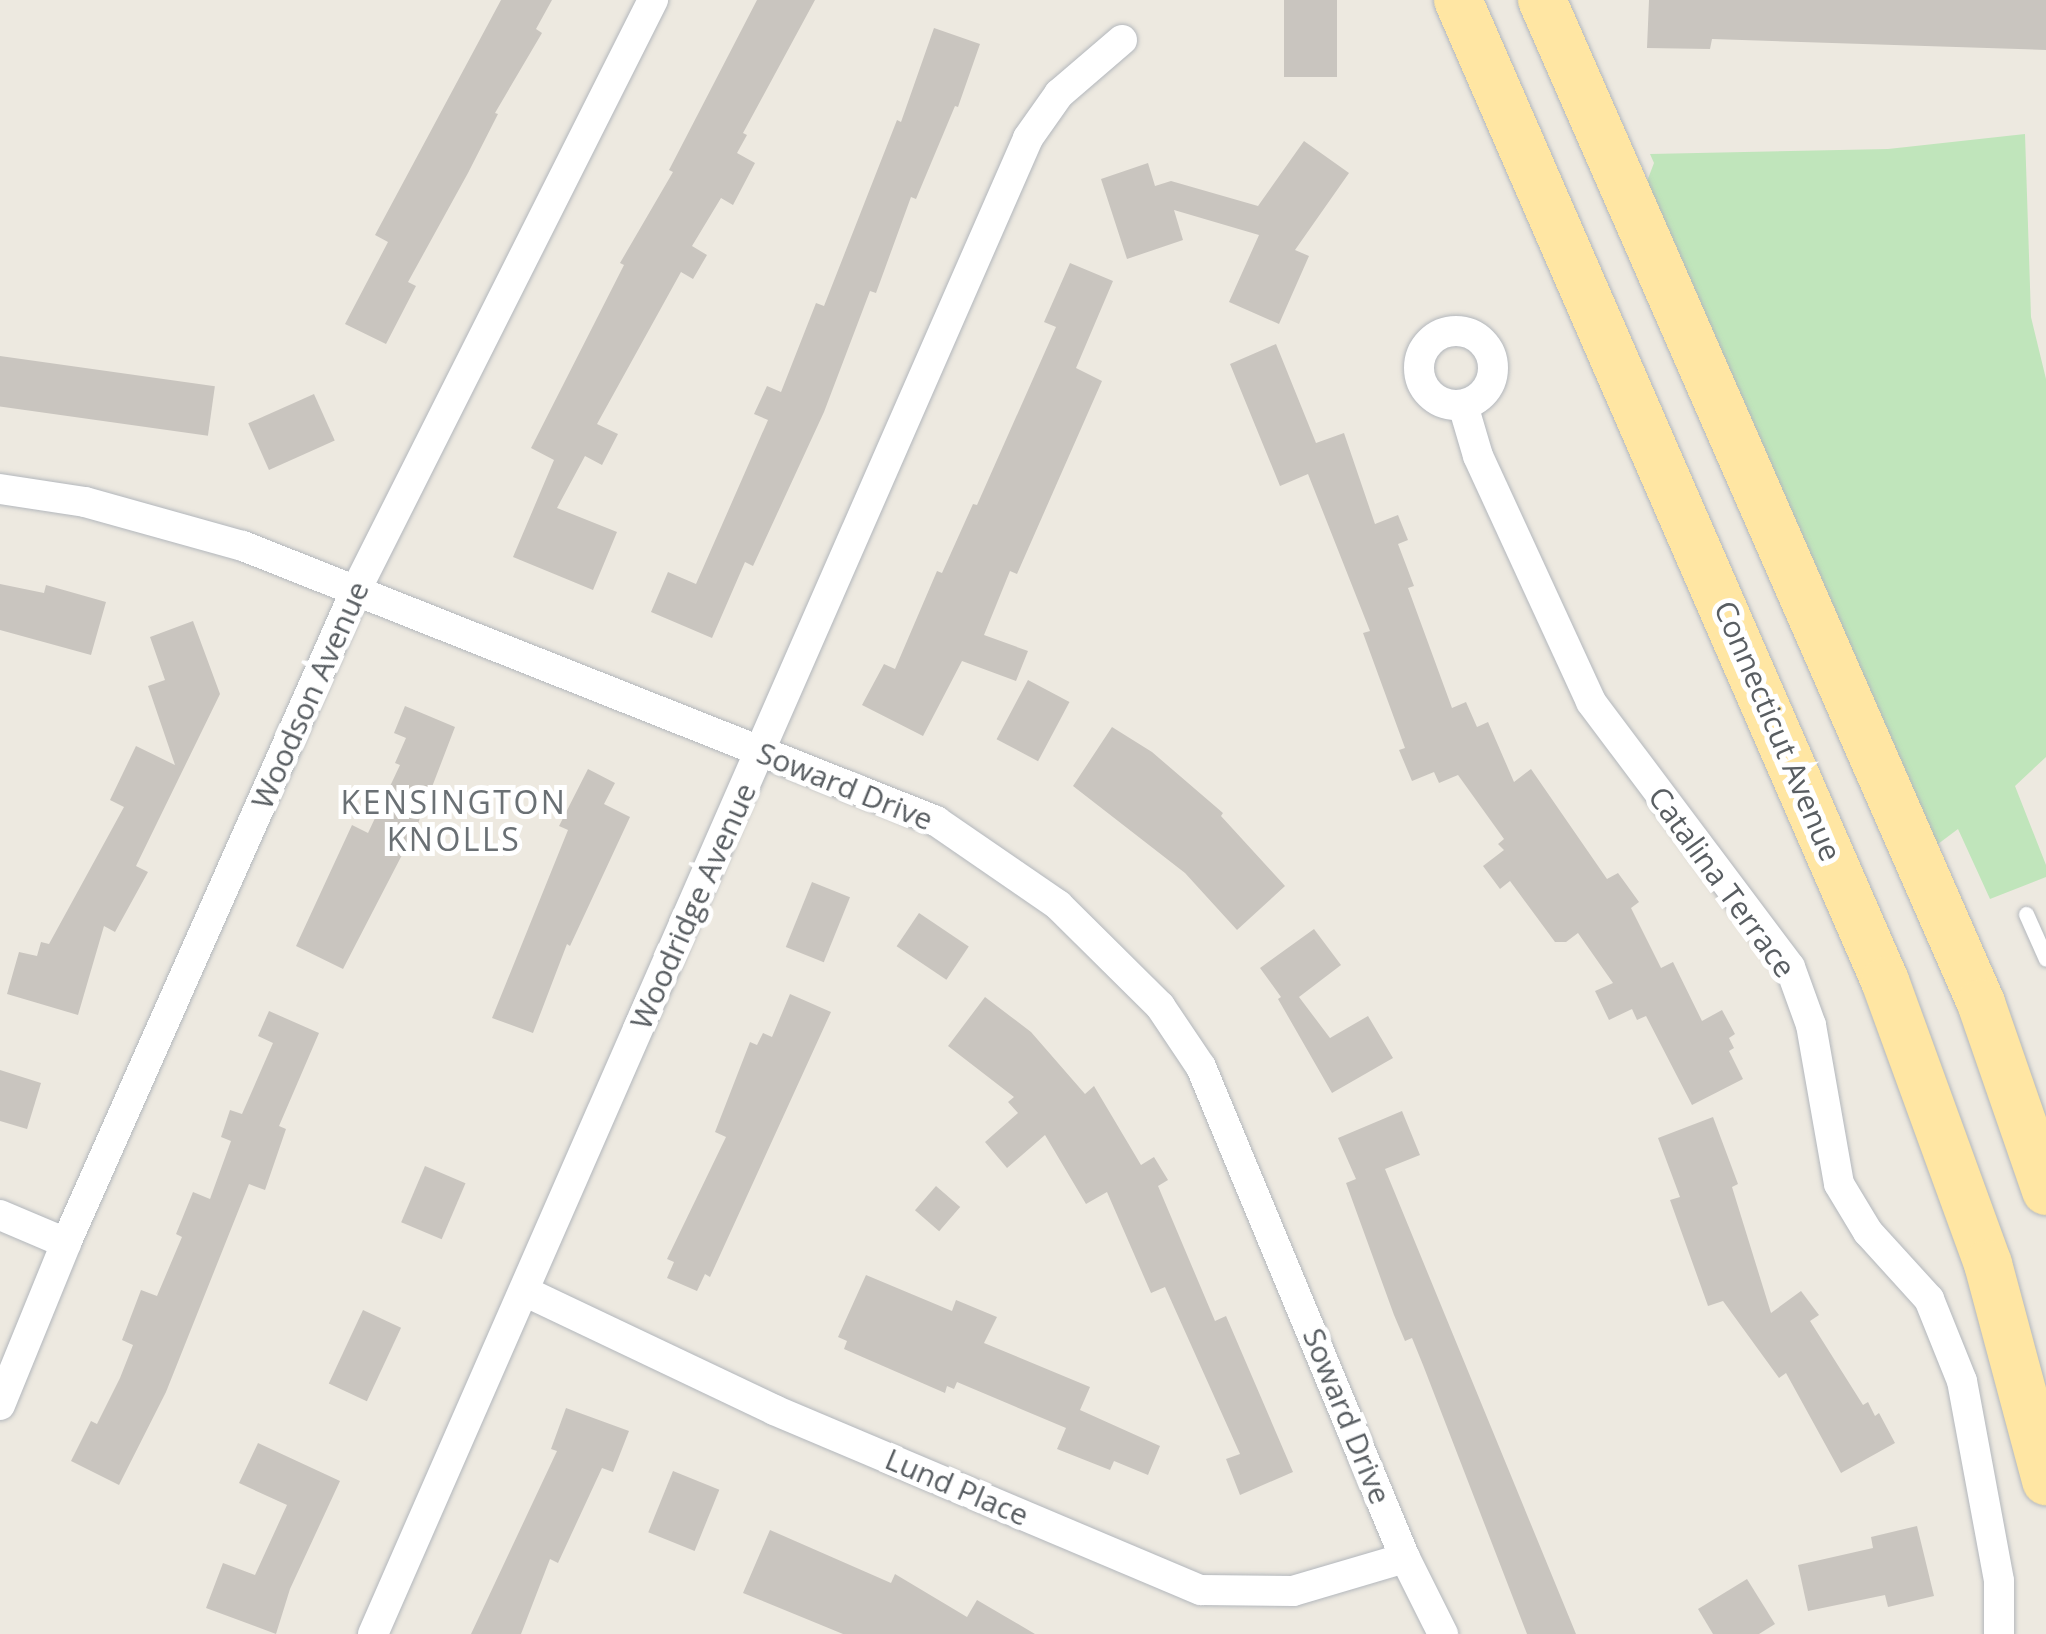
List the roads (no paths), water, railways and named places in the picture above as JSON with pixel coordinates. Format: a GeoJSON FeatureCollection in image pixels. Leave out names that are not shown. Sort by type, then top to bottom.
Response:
{"type":"FeatureCollection","features":[{"type":"Feature","properties":{"kind":"main road","name":"Connecticut Avenue"},"geometry":{"type":"LineString","coordinates":[[1458,0],[1885,981],[1988,1264],[2046,1481]]}},
{"type":"Feature","properties":{"kind":"main road"},"geometry":{"type":"LineString","coordinates":[[1542,0],[1980,1004],[2046,1191]]}},
{"type":"Feature","properties":{"kind":"street","name":"Woodson Avenue"},"geometry":{"type":"LineString","coordinates":[[0,1405],[66,1243],[355,592],[654,0]]}},
{"type":"Feature","properties":{"kind":"street","name":"Woodridge Avenue"},"geometry":{"type":"LineString","coordinates":[[373,1634],[1028,138],[1059,94],[1122,40]]}},
{"type":"Feature","properties":{"kind":"street","name":"Catalina Terrace"},"geometry":{"type":"LineString","coordinates":[[1463,405],[1478,456],[1591,702],[1790,967],[1811,1025],[1839,1184],[1868,1232],[1928,1299],[1962,1381],[1998,1581],[2000,1634]]}},
{"type":"Feature","properties":{"kind":"street","name":"Soward Drive"},"geometry":{"type":"LineString","coordinates":[[0,489],[85,502],[243,546],[936,821],[1058,906],[1160,1006],[1201,1067],[1238,1147],[1405,1558],[1443,1634]]}},
{"type":"Feature","properties":{"kind":"street"},"geometry":{"type":"LineString","coordinates":[[0,1215],[66,1243]]}},
{"type":"Feature","properties":{"kind":"street","name":"Lund Place"},"geometry":{"type":"LineString","coordinates":[[526,1292],[774,1410],[1201,1590],[1293,1591],[1405,1558]]}},
{"type":"Feature","properties":{"kind":"lane"},"geometry":{"type":"LineString","coordinates":[[2026,914],[2046,959]]}},
{"type":"Feature","properties":{"kind":"district","name":"KENSINGTON KNOLLS"},"geometry":{"type":"Point","coordinates":[454,822]}}]}
